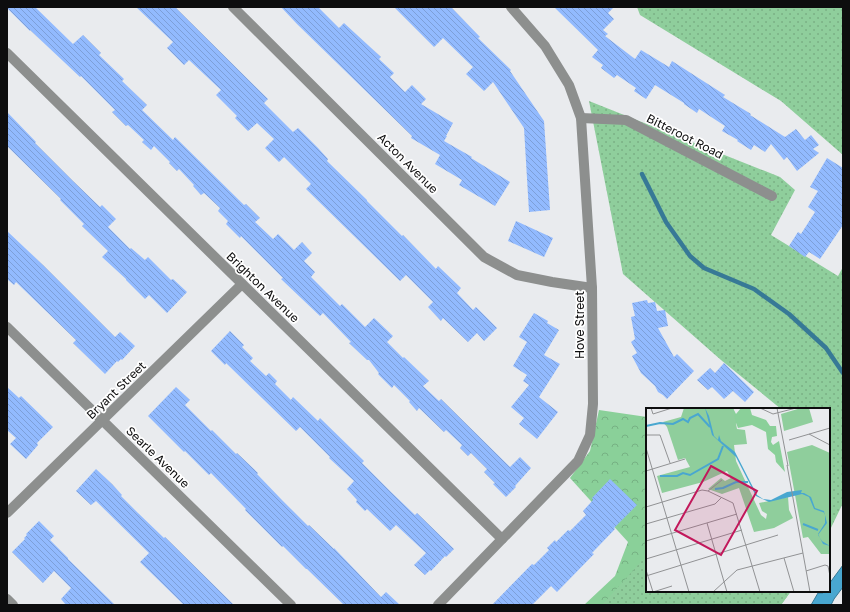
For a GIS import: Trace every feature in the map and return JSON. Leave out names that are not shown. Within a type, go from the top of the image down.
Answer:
[{"type":"street","name":"Acton Avenue","points":[[233,7],[484,257],[517,275],[592,288]]},
{"type":"street","name":"Hove Street","points":[[438,605],[578,461],[590,434],[593,404],[592,288],[581,118],[569,85],[545,46],[511,7]]},
{"type":"street","name":"Brighton Avenue","points":[[7,53],[502,539]]},
{"type":"street","name":"Bitteroot Road","points":[[581,118],[626,120],[772,196]]},
{"type":"street","name":"Bryant Street","points":[[7,513],[242,284]]},
{"type":"street","name":"Searle Avenue","points":[[7,327],[291,605]]},
{"type":"street","points":[[7,599],[14,605]]},
{"type":"green space","points":[[637,7],[843,7],[843,155],[781,101],[640,15]]},
{"type":"green space","points":[[589,101],[780,177],[795,190],[771,235],[838,276],[843,267],[843,503],[830,530],[830,408],[780,408],[721,360],[623,274]]},
{"type":"green space","points":[[599,410],[646,417],[646,592],[790,592],[781,605],[584,605],[615,576],[628,542],[570,478],[590,451]]},
{"type":"green space","points":[[646,556],[646,592],[790,592],[781,605],[602,605]]},
{"type":"water","points":[[843,565],[843,587],[831,605],[811,605],[818,593],[830,592],[830,583]]},
{"type":"building","points":[[7,7],[35,7],[73,44],[83,35],[101,53],[99,55],[124,79],[122,81],[147,105],[142,110],[173,140],[175,137],[244,205],[246,204],[260,218],[255,222],[273,239],[278,234],[294,250],[302,242],[312,253],[304,261],[315,272],[311,277],[340,306],[342,304],[365,327],[374,318],[393,336],[387,342],[429,381],[423,386],[439,401],[441,399],[510,467],[520,457],[531,468],[515,486],[516,487],[506,497],[484,472],[487,469],[471,453],[468,456],[460,448],[462,445],[446,430],[444,432],[419,408],[417,411],[409,402],[410,401],[394,385],[392,388],[378,374],[379,373],[369,360],[367,360],[349,343],[351,342],[323,313],[320,316],[281,279],[283,278],[241,236],[240,238],[226,224],[228,221],[218,211],[220,208],[204,193],[201,195],[179,169],[177,171],[154,146],[151,150],[142,142],[144,140],[128,125],[126,126],[112,112],[115,110],[81,76],[80,77],[30,31]]},
{"type":"building","points":[[136,7],[175,7],[268,99],[264,103],[293,132],[298,128],[328,159],[327,161],[402,236],[403,235],[436,269],[438,266],[461,288],[457,293],[473,310],[476,307],[497,328],[484,341],[477,333],[468,342],[443,318],[441,321],[428,307],[433,302],[406,275],[400,281],[306,189],[311,184],[284,157],[279,162],[265,148],[274,139],[257,123],[248,131],[235,118],[237,116],[216,95],[221,90],[189,60],[184,65],[167,48],[173,42]]},
{"type":"building","points":[[281,7],[318,7],[339,28],[344,23],[381,57],[379,59],[394,73],[390,77],[405,92],[412,85],[426,99],[421,104],[453,123],[444,141],[510,182],[495,206],[459,185],[462,180],[435,164],[440,155],[411,138],[412,136]]},
{"type":"building","points":[[394,7],[451,7],[480,37],[478,38],[511,70],[510,71],[544,121],[550,210],[529,212],[524,128],[493,82],[484,91],[466,74],[473,67],[443,38],[434,47]]},
{"type":"building","points":[[554,7],[614,7],[608,13],[614,19],[603,30],[608,34],[605,36],[635,59],[641,50],[669,67],[672,61],[725,95],[723,97],[785,137],[796,129],[805,140],[811,135],[819,145],[813,149],[819,153],[797,171],[787,157],[784,160],[771,144],[765,152],[754,145],[751,150],[737,141],[738,140],[722,131],[725,126],[699,109],[697,113],[655,85],[646,99],[634,91],[636,88],[617,75],[614,78],[601,68],[603,65],[592,57],[598,50]]},
{"type":"building","points":[[7,112],[73,181],[100,207],[102,205],[116,219],[108,227],[130,249],[131,248],[145,260],[148,257],[171,280],[173,279],[187,292],[167,313],[149,295],[145,299],[102,257],[108,251],[82,226],[84,224],[60,200],[61,199],[7,146]]},
{"type":"building","points":[[827,158],[843,168],[843,225],[820,259],[809,252],[805,257],[789,246],[798,232],[801,234],[815,212],[808,207],[818,191],[810,187]]},
{"type":"building","points":[[516,221],[553,238],[544,257],[508,241]]},
{"type":"building","points":[[7,231],[115,337],[120,332],[135,346],[122,360],[117,361],[105,374],[73,343],[76,340],[16,282],[14,285],[7,279]]},
{"type":"building","points":[[647,300],[648,303],[655,302],[657,311],[665,310],[668,326],[658,328],[674,357],[677,354],[694,371],[667,399],[658,392],[655,386],[641,373],[632,356],[637,353],[631,342],[635,339],[631,317],[635,316],[632,303]]},
{"type":"building","points":[[534,313],[548,321],[547,323],[559,330],[544,355],[560,364],[539,397],[558,412],[537,439],[519,424],[524,418],[511,407],[529,385],[523,381],[527,375],[513,366],[527,342],[519,337]]},
{"type":"building","points":[[230,331],[244,345],[242,347],[253,358],[250,361],[266,376],[269,373],[277,381],[275,384],[291,400],[293,397],[318,421],[320,418],[364,461],[362,463],[391,492],[415,515],[417,513],[454,549],[431,571],[430,570],[425,575],[414,565],[426,553],[396,525],[390,531],[367,509],[365,511],[356,502],[357,500],[347,489],[354,481],[329,458],[330,457],[300,427],[296,431],[226,363],[225,365],[211,351]]},
{"type":"building","points":[[724,363],[754,392],[745,402],[733,391],[724,399],[712,387],[708,390],[697,380],[710,368],[715,373]]},
{"type":"building","points":[[7,387],[19,398],[21,396],[53,427],[37,443],[38,445],[26,459],[10,444],[16,438],[7,430]]},
{"type":"building","points":[[176,387],[190,400],[185,405],[211,431],[212,430],[258,473],[257,474],[308,526],[309,525],[334,548],[381,597],[386,592],[400,605],[344,605],[283,546],[282,547],[211,473],[209,475],[185,451],[184,452],[148,416]]},
{"type":"building","points":[[96,469],[112,484],[122,495],[121,496],[138,513],[164,538],[165,537],[234,605],[184,605],[140,562],[149,553],[96,501],[91,505],[76,491]]},
{"type":"building","points":[[610,479],[637,505],[592,553],[594,554],[557,592],[551,586],[532,605],[492,605],[532,564],[534,565],[549,550],[547,548],[555,540],[556,542],[568,530],[570,531],[586,515],[583,511],[593,500],[592,498]]},
{"type":"building","points":[[39,521],[54,536],[50,540],[115,605],[66,605],[61,599],[71,588],[54,571],[43,583],[12,552],[25,539],[26,534]]},
{"type":"waterway","points":[[642,174],[666,222],[690,256],[704,268],[754,289],[789,314],[826,348],[843,373]]}]
